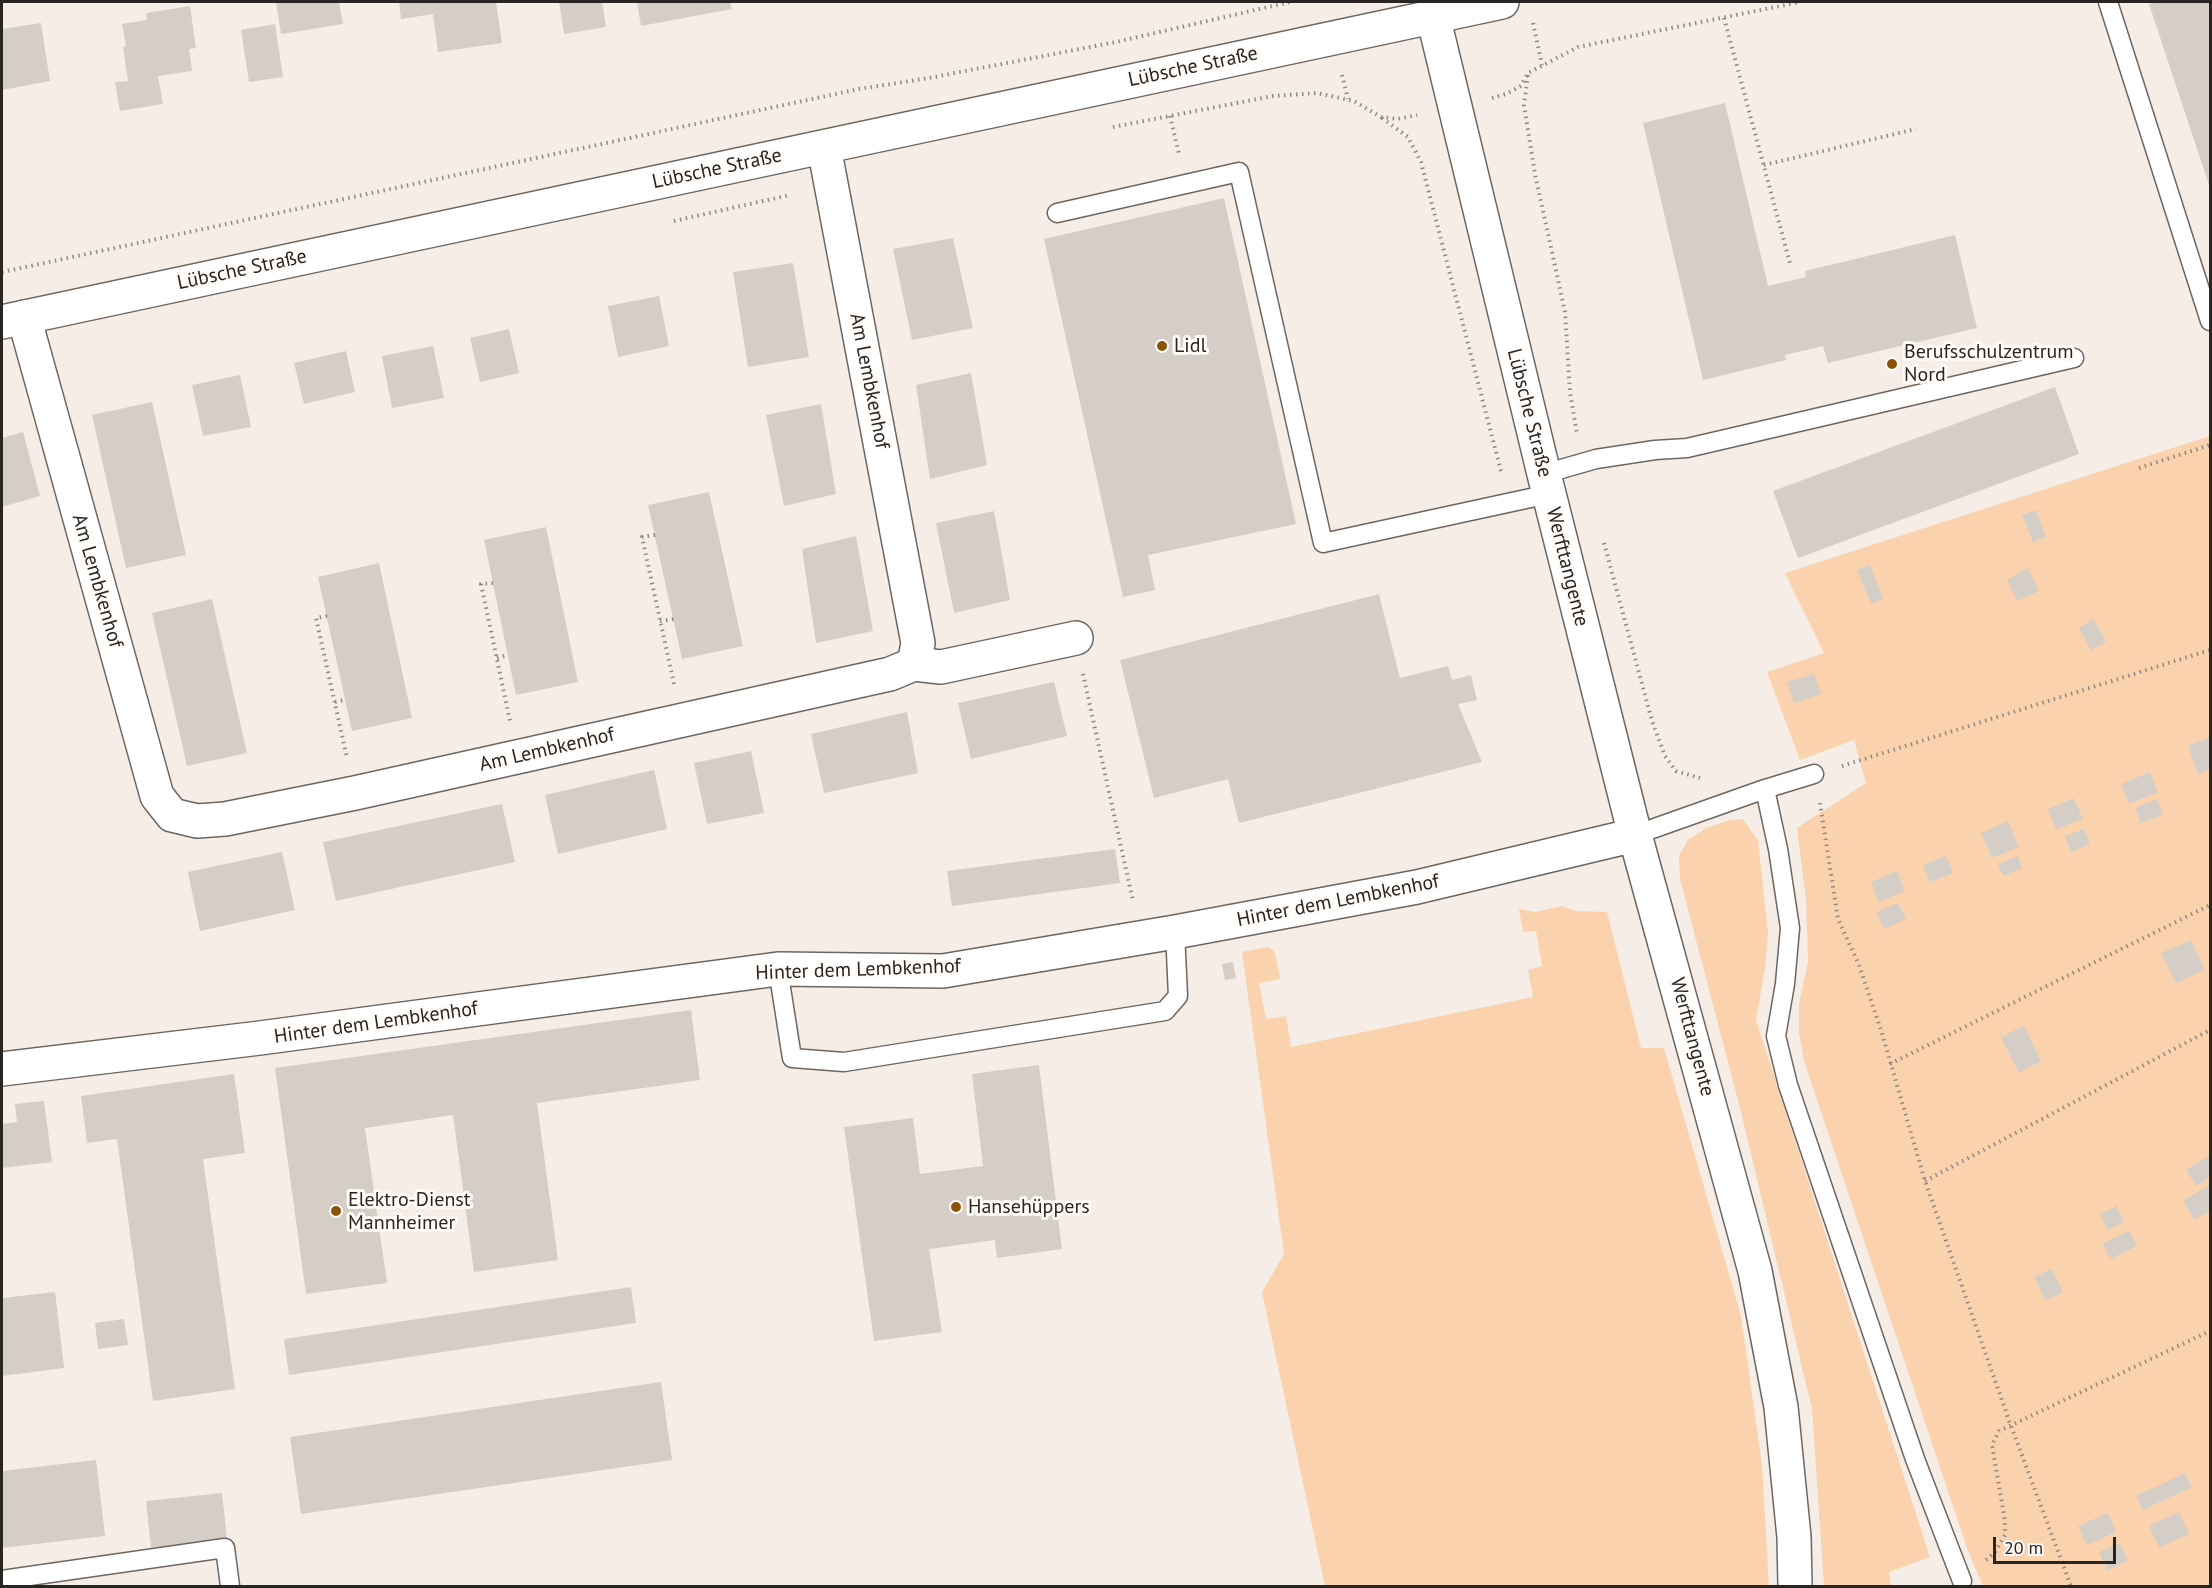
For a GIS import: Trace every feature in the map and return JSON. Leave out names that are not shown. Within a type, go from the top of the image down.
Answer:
[{"type":"street","name":"Lübsche Straße","points":[[13,319],[824,147],[1431,9],[1516,7]]},
{"type":"street","name":"Lübsche Straße","points":[[1431,9],[1546,484]]},
{"type":"street","name":"Am Lembkenhof","points":[[13,319],[157,796],[172,815],[197,821],[225,819],[355,793],[890,674],[914,664],[918,643],[824,147]]},
{"type":"street","name":"Werfttangente","points":[[1546,484],[1635,835],[1755,1271],[1781,1407],[1794,1537],[1795,1587]]},
{"type":"street","points":[[914,664],[941,667],[1076,638]]},
{"type":"street","name":"Hinter dem Lembkenhof","points":[[2,1069],[260,1038],[778,969],[943,971],[1175,932],[1417,887],[1635,835]]},
{"type":"lane","points":[[2108,2],[2211,321]]},
{"type":"lane","points":[[1057,213],[1239,172],[1323,543],[1509,501],[1596,459],[1655,450],[1687,448],[2074,358]]},
{"type":"lane","points":[[1635,835],[1814,774]]},
{"type":"lane","points":[[1765,789],[1778,849],[1790,928],[1785,984],[1776,1036],[1788,1085],[1915,1459],[1962,1581]]},
{"type":"lane","points":[[778,969],[792,1058],[844,1062],[1165,1011],[1178,996],[1175,932]]},
{"type":"lane","points":[[2,1580],[225,1548],[230,1587]]},
{"type":"path","points":[[2,272],[859,89],[1116,42],[1290,2]]},
{"type":"path","points":[[1791,267],[1724,18],[1800,2]]},
{"type":"path","points":[[1516,7],[1542,65]]},
{"type":"path","points":[[1170,116],[1186,184]]},
{"type":"path","points":[[1381,117],[1408,137],[1421,162],[1509,501]]},
{"type":"path","points":[[1764,165],[1916,129]]},
{"type":"path","points":[[2139,468],[2211,445]]},
{"type":"path","points":[[655,535],[642,537],[682,720]]},
{"type":"path","points":[[493,583],[481,584],[518,756]]},
{"type":"path","points":[[327,616],[316,618],[355,793]]},
{"type":"path","points":[[660,621],[674,619]]},
{"type":"path","points":[[1076,638],[1141,937]]},
{"type":"path","points":[[2071,1587],[2011,1426],[1925,1181],[1858,965],[1838,919],[1828,846],[1814,774],[2211,650]]},
{"type":"path","points":[[496,658],[508,655]]},
{"type":"path","points":[[335,702],[345,700]]},
{"type":"path","points":[[1890,1064],[2211,905]]},
{"type":"path","points":[[1925,1181],[2211,1030]]},
{"type":"path","points":[[1962,1581],[1995,1552],[2005,1535],[2005,1521],[1992,1445],[1999,1431],[2211,1332]]},
{"type":"shaded area","points":[[2210,436],[2210,1586],[1983,1586],[1968,1551],[1804,1061],[1799,1033],[1799,1004],[1808,962],[1806,900],[1797,828],[1866,783],[1854,740],[1800,760],[1767,672],[1824,653],[1785,573]]},
{"type":"shaded area","points":[[1743,819],[1758,840],[1768,932],[1765,969],[1756,1020],[1930,1557],[1889,1572],[1891,1586],[1824,1586],[1812,1409],[1740,1108],[1680,879],[1679,856],[1688,840],[1706,828],[1730,820]]},
{"type":"shaded area","points":[[1562,906],[1576,911],[1607,912],[1641,1048],[1664,1048],[1741,1316],[1762,1465],[1769,1586],[1325,1586],[1262,1292],[1284,1254],[1242,952],[1268,947],[1275,952],[1280,979],[1259,983],[1266,1019],[1286,1016],[1291,1047],[1533,997],[1528,970],[1542,966],[1536,931],[1523,932],[1519,909],[1535,912]]},
{"type":"building","points":[[276,2],[339,2],[343,24],[281,34]]},
{"type":"building","points":[[399,2],[496,2],[502,43],[438,52],[433,14],[401,19]]},
{"type":"building","points":[[559,2],[602,2],[606,27],[564,34]]},
{"type":"building","points":[[637,2],[730,2],[732,9],[641,26]]},
{"type":"building","points":[[2210,2],[2210,188],[2149,4]]},
{"type":"building","points":[[190,6],[196,48],[189,49],[192,71],[158,76],[163,104],[120,111],[115,82],[128,81],[122,24],[147,20],[146,13]]},
{"type":"building","points":[[41,23],[50,81],[2,90],[2,29]]},
{"type":"building","points":[[275,24],[283,77],[249,82],[241,30]]},
{"type":"building","points":[[1725,103],[1768,286],[1806,277],[1805,271],[1955,235],[1977,328],[1828,363],[1823,346],[1785,355],[1786,360],[1703,380],[1643,123]]},
{"type":"building","name":"Lidl","points":[[1224,198],[1296,524],[1148,555],[1155,590],[1123,597],[1044,239]]},
{"type":"building","points":[[953,238],[973,328],[912,340],[893,249]]},
{"type":"building","points":[[793,263],[809,357],[748,367],[733,272]]},
{"type":"building","points":[[659,296],[669,346],[618,357],[608,306]]},
{"type":"building","points":[[509,329],[519,373],[480,382],[470,338]]},
{"type":"building","points":[[433,346],[444,398],[392,408],[382,356]]},
{"type":"building","points":[[346,351],[355,392],[304,404],[294,363]]},
{"type":"building","points":[[971,373],[987,465],[930,479],[916,385]]},
{"type":"building","points":[[240,375],[251,427],[203,436],[192,385]]},
{"type":"building","points":[[2055,387],[2079,454],[1798,558],[1773,491]]},
{"type":"building","points":[[152,402],[186,555],[126,568],[92,415]]},
{"type":"building","points":[[821,404],[836,494],[784,506],[766,415]]},
{"type":"building","points":[[23,432],[40,496],[2,507],[2,438]]},
{"type":"building","points":[[709,492],[743,646],[682,659],[648,505]]},
{"type":"building","points":[[2036,510],[2046,537],[2033,542],[2022,515]]},
{"type":"building","points":[[994,511],[1010,600],[954,613],[936,523]]},
{"type":"building","points":[[546,527],[578,682],[516,695],[484,540]]},
{"type":"building","points":[[856,536],[873,631],[816,643],[802,549]]},
{"type":"building","points":[[379,563],[412,718],[352,731],[318,577]]},
{"type":"building","points":[[1870,565],[1883,599],[1871,604],[1857,570]]},
{"type":"building","points":[[2028,568],[2039,591],[2017,601],[2007,580]]},
{"type":"building","points":[[1379,594],[1400,678],[1448,666],[1452,680],[1471,675],[1477,700],[1458,704],[1482,762],[1239,823],[1228,779],[1154,798],[1120,660]]},
{"type":"building","points":[[212,599],[247,753],[187,766],[152,613]]},
{"type":"building","points":[[2094,619],[2106,642],[2091,650],[2079,628]]},
{"type":"building","points":[[1814,674],[1821,694],[1794,703],[1787,682]]},
{"type":"building","points":[[1054,682],[1067,736],[971,759],[958,703]]},
{"type":"building","points":[[907,712],[918,773],[824,793],[811,734]]},
{"type":"building","points":[[2210,737],[2210,769],[2198,774],[2188,746]]},
{"type":"building","points":[[751,751],[764,813],[707,824],[694,763]]},
{"type":"building","points":[[654,770],[667,829],[558,854],[545,795]]},
{"type":"building","points":[[2150,772],[2158,792],[2129,804],[2121,784]]},
{"type":"building","points":[[2074,798],[2083,819],[2056,829],[2048,809]]},
{"type":"building","points":[[2157,799],[2163,815],[2141,823],[2135,808]]},
{"type":"building","points":[[502,804],[515,862],[336,901],[323,842]]},
{"type":"building","points":[[2008,821],[2019,847],[1992,858],[1981,833]]},
{"type":"building","points":[[2084,829],[2090,844],[2071,852],[2065,836]]},
{"type":"building","points":[[1115,849],[1120,883],[952,906],[947,871]]},
{"type":"building","points":[[282,852],[295,910],[200,931],[188,872]]},
{"type":"building","points":[[1946,856],[1953,873],[1930,882],[1923,865]]},
{"type":"building","points":[[2018,856],[2022,868],[2003,876],[1998,864]]},
{"type":"building","points":[[1897,871],[1905,891],[1879,902],[1871,882]]},
{"type":"building","points":[[1898,903],[1906,919],[1884,929],[1876,912]]},
{"type":"building","points":[[2191,940],[2205,970],[2176,983],[2161,953]]},
{"type":"building","points":[[1233,962],[1236,978],[1225,980],[1222,964]]},
{"type":"building","points":[[691,1010],[700,1080],[537,1103],[558,1260],[474,1272],[453,1115],[365,1128],[387,1283],[306,1294],[275,1068]]},
{"type":"building","points":[[2024,1026],[2041,1061],[2019,1073],[2001,1037]]},
{"type":"building","name":"Hansehüppers","points":[[1039,1065],[1062,1249],[997,1258],[995,1240],[929,1249],[942,1332],[874,1341],[844,1127],[913,1118],[920,1174],[983,1166],[972,1074]]},
{"type":"building","points":[[234,1074],[245,1153],[203,1159],[235,1389],[153,1401],[117,1139],[87,1143],[81,1096]]},
{"type":"building","points":[[44,1101],[52,1162],[2,1168],[2,1124],[17,1122],[15,1104]]},
{"type":"building","points":[[2210,1155],[2210,1177],[2196,1186],[2186,1170]]},
{"type":"building","points":[[2210,1185],[2210,1211],[2194,1220],[2183,1200]]},
{"type":"building","points":[[2117,1206],[2124,1222],[2108,1230],[2100,1214]]},
{"type":"building","points":[[2129,1231],[2137,1246],[2110,1259],[2103,1243]]},
{"type":"building","points":[[2052,1269],[2063,1292],[2045,1300],[2034,1277]]},
{"type":"building","points":[[631,1287],[636,1323],[289,1375],[284,1339]]},
{"type":"building","points":[[55,1292],[64,1368],[2,1376],[2,1298]]},
{"type":"building","points":[[124,1319],[128,1345],[98,1349],[95,1323]]},
{"type":"building","points":[[661,1382],[672,1460],[301,1514],[290,1437]]},
{"type":"building","points":[[96,1460],[105,1536],[2,1548],[2,1471]]},
{"type":"building","points":[[2185,1473],[2192,1487],[2143,1510],[2136,1496]]},
{"type":"building","points":[[222,1493],[227,1539],[151,1548],[146,1501]]},
{"type":"building","points":[[2179,1512],[2189,1534],[2159,1548],[2149,1526]]},
{"type":"building","points":[[2108,1513],[2116,1532],[2087,1545],[2078,1526]]},
{"type":"building","points":[[2120,1543],[2128,1561],[2107,1570],[2099,1552]]},
{"type":"place","name":"Lidl","points":[[1162,346]]},
{"type":"place","name":"Berufsschulzentrum Nord","points":[[1892,364]]},
{"type":"place","name":"Hansehüppers","points":[[956,1207]]},
{"type":"place","name":"Elektro-Dienst Mannheimer","points":[[336,1211]]}]
